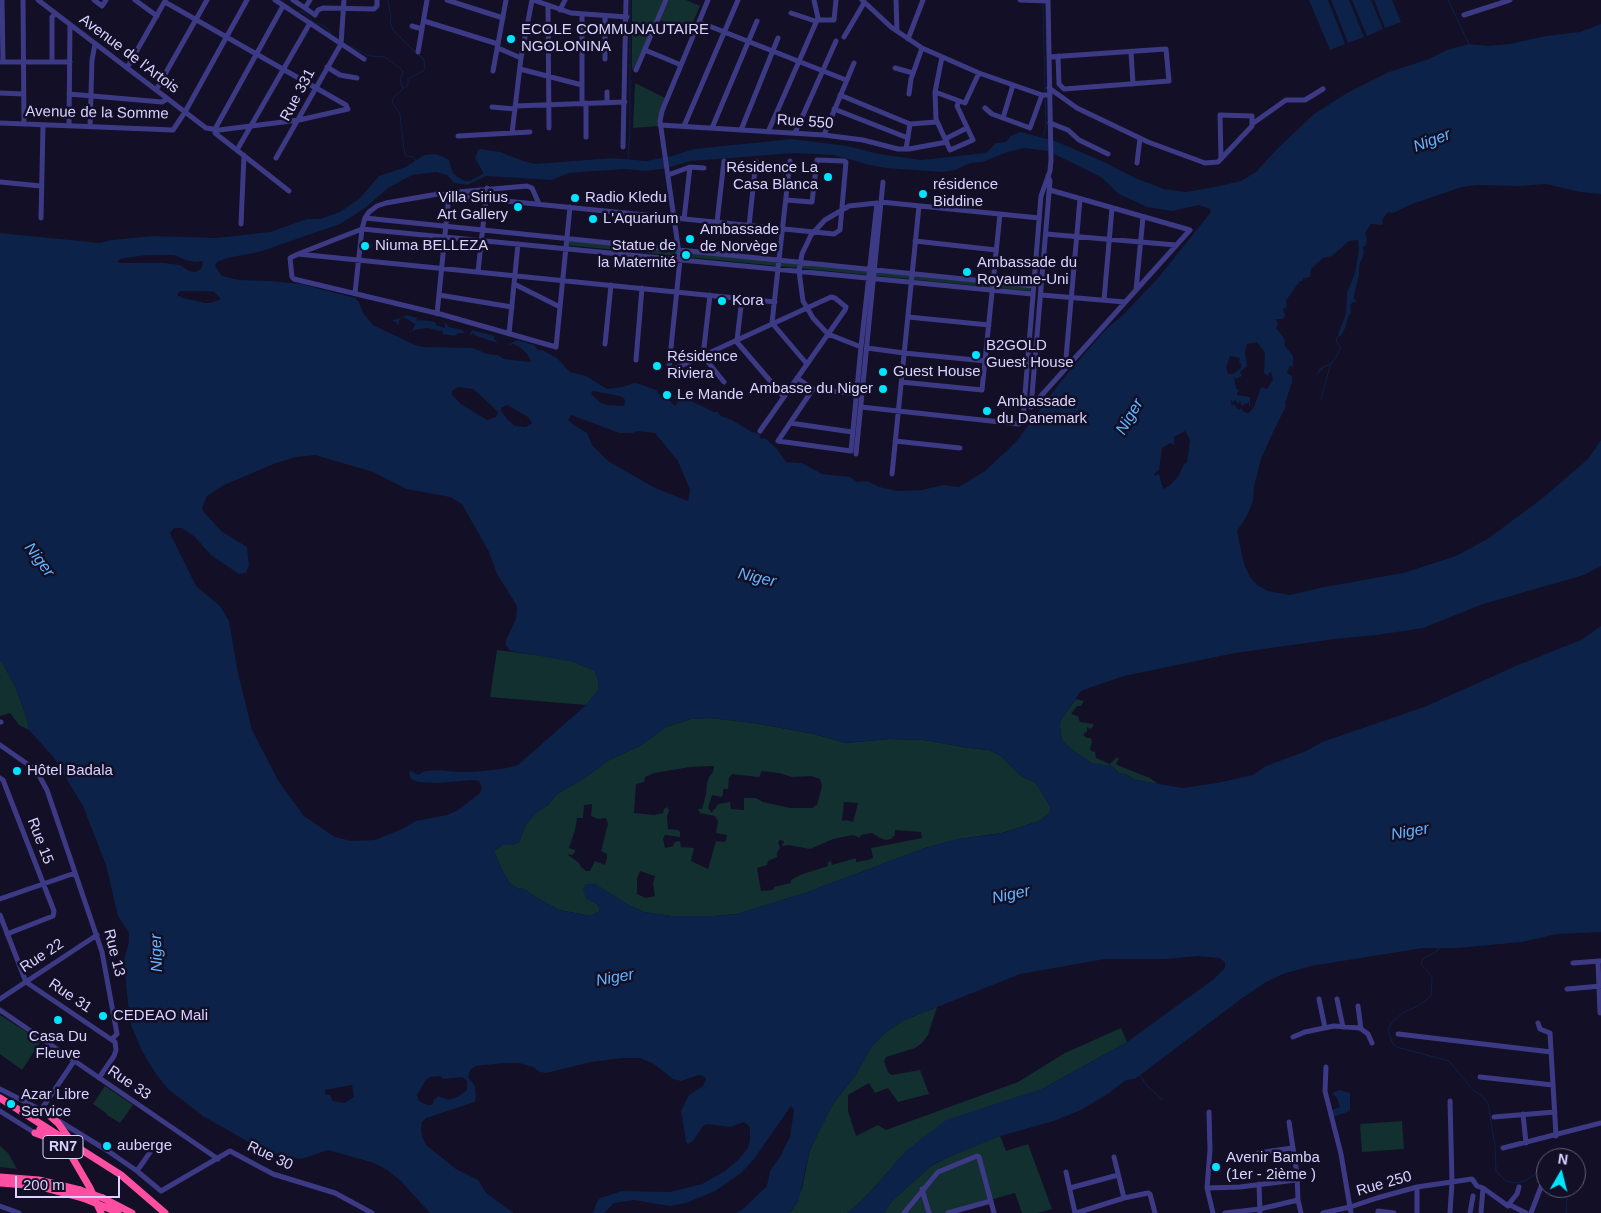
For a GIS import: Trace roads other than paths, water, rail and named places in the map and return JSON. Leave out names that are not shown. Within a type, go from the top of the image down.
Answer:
[{"type":"highway","name":"RN7","points":[[0,1098],[127,1180],[168,1213]]},
{"type":"highway","name":"RN7","points":[[0,1103],[39,1127],[57,1141],[78,1166],[103,1210]]},
{"type":"highway","points":[[50,1116],[58,1123],[74,1145]]},
{"type":"highway","points":[[35,1133],[57,1141]]},
{"type":"highway","points":[[0,1177],[39,1180],[80,1190],[103,1198],[132,1213]]},
{"type":"highway","points":[[0,1183],[38,1186],[83,1198],[103,1210],[118,1213]]},
{"type":"street","points":[[2,0],[1,62],[70,62]]},
{"type":"street","points":[[23,0],[24,124]]},
{"type":"street","name":"Avenue de l'Artois","points":[[38,0],[206,128],[215,129]]},
{"type":"street","points":[[94,0],[102,6],[106,0]]},
{"type":"street","points":[[135,0],[157,16]]},
{"type":"street","points":[[156,90],[207,0]]},
{"type":"street","points":[[185,112],[247,0]]},
{"type":"street","points":[[275,0],[342,41],[364,59]]},
{"type":"street","points":[[293,0],[315,15]]},
{"type":"street","points":[[305,8],[310,0]]},
{"type":"street","points":[[342,41],[344,0]]},
{"type":"street","points":[[236,150],[252,126],[318,10],[323,8],[374,9],[377,6],[377,0]]},
{"type":"street","points":[[418,52],[427,0]]},
{"type":"street","points":[[447,0],[503,18]]},
{"type":"street","points":[[493,71],[506,0]]},
{"type":"street","points":[[512,133],[521,58],[532,0],[560,10],[582,14],[626,17]]},
{"type":"street","points":[[560,10],[565,0]]},
{"type":"street","points":[[623,147],[626,0]]},
{"type":"street","points":[[636,70],[666,0]]},
{"type":"street","points":[[708,0],[662,111],[660,125],[680,250],[669,367],[672,370],[831,297],[845,305],[845,310],[760,431]]},
{"type":"street","points":[[684,126],[738,0]]},
{"type":"street","points":[[768,132],[816,20],[814,0]]},
{"type":"street","points":[[791,13],[816,20],[834,20],[836,0]]},
{"type":"street","points":[[896,0],[897,31]]},
{"type":"street","points":[[908,38],[921,0]]},
{"type":"street","points":[[861,408],[1019,424],[1023,419],[1040,196],[1048,176],[1051,160],[1049,57],[1047,47],[1048,0],[1020,0]]},
{"type":"street","points":[[1464,15],[1510,0]]},
{"type":"street","points":[[127,68],[165,1],[283,71],[346,105],[348,109],[299,120],[215,129]]},
{"type":"street","points":[[844,37],[863,2],[897,31],[922,48],[979,73],[1042,95],[1050,95]]},
{"type":"street","points":[[548,5],[549,128]]},
{"type":"street","points":[[215,129],[283,6]]},
{"type":"street","points":[[52,62],[52,17],[55,14]]},
{"type":"street","points":[[582,14],[582,85],[586,137]]},
{"type":"street","points":[[605,16],[605,59]]},
{"type":"street","points":[[424,21],[498,46],[521,58]]},
{"type":"street","points":[[699,22],[846,80]]},
{"type":"street","points":[[712,128],[758,22]]},
{"type":"street","points":[[68,126],[70,25]]},
{"type":"street","points":[[412,26],[422,29]]},
{"type":"street","points":[[741,130],[778,38]]},
{"type":"street","name":"Rue 331","points":[[276,158],[342,41]]},
{"type":"street","points":[[795,133],[836,41]]},
{"type":"street","points":[[90,127],[92,60],[95,44]]},
{"type":"street","points":[[1049,57],[1058,56],[1131,52],[1159,47],[1166,49],[1169,81],[1064,89],[1059,84],[1058,56]]},
{"type":"street","points":[[909,94],[913,73],[922,48]]},
{"type":"street","points":[[645,50],[681,65]]},
{"type":"street","points":[[1131,52],[1133,84]]},
{"type":"street","points":[[942,56],[935,92],[937,122],[950,150],[972,140],[957,106],[958,101]]},
{"type":"street","points":[[824,135],[854,63]]},
{"type":"street","points":[[327,67],[340,75],[357,78]]},
{"type":"street","points":[[894,68],[913,73]]},
{"type":"street","points":[[520,70],[582,85]]},
{"type":"street","points":[[935,92],[965,103],[979,73]]},
{"type":"street","points":[[1003,118],[1013,85]]},
{"type":"street","points":[[1050,88],[1077,108],[1140,138],[1205,163],[1218,162],[1252,124],[1286,100],[1305,100],[1323,89]]},
{"type":"street","points":[[607,92],[607,103]]},
{"type":"street","points":[[0,94],[24,94]]},
{"type":"street","points":[[69,94],[162,102],[167,99]]},
{"type":"street","points":[[840,95],[910,124],[937,122]]},
{"type":"street","points":[[985,108],[992,114],[1030,128],[1042,95]]},
{"type":"street","points":[[492,108],[625,102]]},
{"type":"street","points":[[834,109],[908,138]]},
{"type":"street","name":"Avenue de la Somme","points":[[0,123],[173,130],[185,112]]},
{"type":"street","points":[[1221,158],[1220,115],[1252,116],[1252,124]]},
{"type":"street","points":[[1050,123],[1068,130],[1079,140],[1108,154]]},
{"type":"street","points":[[906,149],[910,124]]},
{"type":"street","points":[[41,218],[43,125]]},
{"type":"street","name":"Rue 550","points":[[660,125],[824,135],[864,140],[898,149],[946,141]]},
{"type":"street","points":[[946,141],[967,128]]},
{"type":"street","points":[[215,129],[215,132],[236,150],[289,191]]},
{"type":"street","points":[[458,136],[530,132]]},
{"type":"street","points":[[1138,163],[1140,138]]},
{"type":"street","points":[[241,224],[244,156]]},
{"type":"street","points":[[436,194],[834,234],[840,230],[846,162],[817,160],[812,202],[786,200]]},
{"type":"street","points":[[718,222],[724,161]]},
{"type":"street","points":[[790,161],[772,324],[807,364]]},
{"type":"street","points":[[749,226],[756,162]]},
{"type":"street","points":[[667,172],[690,167],[704,168]]},
{"type":"street","points":[[684,219],[690,167]]},
{"type":"street","points":[[1048,176],[1050,190],[1031,407],[1190,230],[1050,190]]},
{"type":"street","points":[[0,182],[41,186]]},
{"type":"street","points":[[856,454],[861,408],[864,348],[883,182]]},
{"type":"street","points":[[355,293],[362,229],[365,218],[377,206],[436,194],[486,188],[530,186],[538,204]]},
{"type":"street","points":[[478,272],[486,188]]},
{"type":"street","points":[[437,314],[449,195]]},
{"type":"street","points":[[1065,369],[1080,199]]},
{"type":"street","points":[[881,202],[1039,218]]},
{"type":"street","points":[[872,270],[876,203],[849,206],[825,220],[813,232],[802,254],[799,271],[807,308],[813,318],[828,334],[864,348],[1026,365]]},
{"type":"street","points":[[892,474],[919,206]]},
{"type":"street","points":[[570,207],[566,239],[566,249],[556,347],[437,314],[292,278],[290,258],[362,229],[481,240],[566,249],[1032,294]]},
{"type":"street","points":[[1104,300],[1112,208]]},
{"type":"street","points":[[901,382],[982,390],[1000,214]]},
{"type":"street","points":[[1136,290],[1142,216]]},
{"type":"street","points":[[365,218],[1033,286]]},
{"type":"street","points":[[1046,234],[1176,245]]},
{"type":"street","points":[[915,241],[996,250]]},
{"type":"street","points":[[509,334],[518,244]]},
{"type":"street","points":[[298,254],[775,302]]},
{"type":"street","points":[[514,284],[560,308]]},
{"type":"street","points":[[605,344],[611,285]]},
{"type":"street","points":[[636,360],[642,288]]},
{"type":"street","points":[[439,295],[512,307]]},
{"type":"street","points":[[710,295],[703,356],[724,382]]},
{"type":"street","points":[[1041,295],[1125,302]]},
{"type":"street","points":[[742,298],[736,340],[784,397]]},
{"type":"street","points":[[908,317],[988,325]]},
{"type":"street","points":[[813,389],[778,441],[850,451],[856,394],[864,348]]},
{"type":"street","points":[[797,378],[813,389],[856,394]]},
{"type":"street","points":[[790,423],[852,432]]},
{"type":"street","points":[[895,441],[960,448]]},
{"type":"street","name":"Rue 13","points":[[0,745],[36,770],[47,790],[102,952],[118,1034],[112,1040]]},
{"type":"street","name":"Rue 15","points":[[2,779],[54,911],[53,916],[7,934]]},
{"type":"street","points":[[0,899],[75,873]]},
{"type":"street","points":[[0,915],[26,982]]},
{"type":"street","name":"Rue 22","points":[[0,999],[97,935]]},
{"type":"street","points":[[1573,963],[1600,961],[1600,1013]]},
{"type":"street","name":"Rue 31","points":[[26,982],[112,1040]]},
{"type":"street","points":[[1567,989],[1600,986]]},
{"type":"street","points":[[1337,999],[1343,1026]]},
{"type":"street","points":[[1319,1000],[1325,1028]]},
{"type":"street","points":[[1358,1006],[1361,1029]]},
{"type":"street","name":"Rue 33","points":[[0,1010],[218,1159]]},
{"type":"street","points":[[1538,1023],[1540,1029],[1550,1033],[1556,1136]]},
{"type":"street","points":[[1293,1037],[1331,1026],[1343,1026],[1361,1029],[1368,1034],[1372,1043]]},
{"type":"street","points":[[1398,1034],[1551,1052]]},
{"type":"street","points":[[99,1078],[114,1056],[116,1046],[112,1040]]},
{"type":"street","points":[[41,1110],[74,1061]]},
{"type":"street","points":[[1326,1067],[1325,1091],[1341,1154],[1350,1210]]},
{"type":"street","points":[[1480,1077],[1553,1085]]},
{"type":"street","points":[[0,1089],[41,1110],[137,1171],[153,1148]]},
{"type":"street","points":[[1450,1101],[1452,1182],[1450,1213]]},
{"type":"street","points":[[0,1110],[35,1133]]},
{"type":"street","points":[[1209,1112],[1210,1150],[1207,1188],[1213,1213]]},
{"type":"street","points":[[1494,1116],[1555,1112]]},
{"type":"street","points":[[1523,1114],[1526,1142]]},
{"type":"street","points":[[1290,1122],[1297,1174],[1298,1200],[1302,1213]]},
{"type":"street","points":[[1503,1148],[1601,1123]]},
{"type":"street","points":[[1258,1152],[1292,1148]]},
{"type":"street","name":"Rue 30","points":[[137,1171],[161,1191],[230,1151],[273,1174],[335,1193],[372,1213]]},
{"type":"street","points":[[904,1213],[938,1172],[977,1156],[979,1157],[994,1213]]},
{"type":"street","points":[[1114,1157],[1124,1198]]},
{"type":"street","points":[[1066,1172],[1076,1213],[1124,1198],[1150,1194],[1155,1213]]},
{"type":"street","points":[[1070,1188],[1118,1175]]},
{"type":"street","points":[[1207,1188],[1240,1187],[1296,1180]]},
{"type":"street","name":"Rue 250","points":[[1323,1213],[1350,1210],[1377,1198],[1417,1187],[1472,1180],[1508,1206],[1510,1205],[1526,1213]]},
{"type":"street","points":[[1259,1184],[1260,1211]]},
{"type":"street","points":[[1508,1206],[1519,1186]]},
{"type":"street","points":[[1417,1187],[1417,1213]]},
{"type":"street","points":[[1483,1188],[1481,1212],[1488,1213]]},
{"type":"street","points":[[922,1189],[929,1213]]},
{"type":"street","points":[[1470,1213],[1473,1196]]},
{"type":"street","points":[[1377,1198],[1378,1212],[1394,1213]]},
{"type":"street","points":[[1532,1213],[1537,1198]]},
{"type":"street","points":[[1225,1213],[1260,1211],[1298,1200]]},
{"type":"street","points":[[948,1213],[991,1201]]},
{"type":"street","points":[[0,1206],[19,1213]]},
{"type":"water","points":[[1309,0],[1328,0],[1345,44],[1330,50]]},
{"type":"water","points":[[1331,0],[1349,0],[1364,37],[1348,43]]},
{"type":"water","points":[[1352,0],[1371,0],[1383,29],[1367,36]]},
{"type":"water","points":[[1374,0],[1392,0],[1401,22],[1385,28]]},
{"type":"water","name":"Niger","points":[[1601,24],[1601,194],[1580,192],[1546,184],[1520,186],[1477,185],[1462,187],[1412,204],[1393,213],[1388,212],[1382,220],[1382,225],[1371,224],[1365,233],[1367,238],[1366,245],[1363,247],[1364,253],[1359,266],[1359,275],[1354,295],[1354,299],[1357,302],[1353,302],[1350,305],[1351,313],[1348,316],[1341,336],[1338,336],[1346,314],[1347,293],[1355,273],[1359,250],[1358,240],[1349,241],[1332,256],[1323,258],[1315,265],[1311,269],[1310,277],[1300,281],[1287,299],[1287,307],[1283,309],[1285,315],[1283,319],[1276,319],[1278,325],[1276,328],[1284,338],[1285,346],[1293,356],[1293,368],[1290,365],[1287,373],[1292,376],[1292,382],[1285,403],[1286,406],[1261,459],[1254,486],[1253,501],[1248,514],[1237,531],[1244,564],[1250,577],[1257,585],[1268,591],[1290,595],[1403,573],[1456,556],[1489,538],[1544,497],[1588,459],[1601,440],[1601,566],[1584,575],[1483,604],[1423,628],[1235,653],[1124,676],[1080,692],[1061,721],[1060,727],[1062,740],[1075,752],[1092,763],[1112,766],[1119,773],[1123,773],[1135,780],[1183,788],[1217,783],[1253,775],[1266,766],[1306,751],[1322,742],[1424,707],[1516,666],[1581,640],[1601,626],[1601,932],[1557,934],[1522,942],[1458,948],[1423,948],[1311,966],[1283,974],[1266,982],[1241,999],[1135,1079],[1126,1080],[1081,1110],[1054,1121],[1000,1136],[931,1166],[891,1202],[884,1213],[847,1213],[872,1190],[907,1150],[946,1120],[1044,1088],[1127,1042],[1214,979],[1225,968],[1225,962],[1219,958],[1198,956],[1165,959],[1105,959],[1020,974],[902,1021],[885,1033],[873,1045],[854,1077],[833,1104],[810,1150],[798,1202],[789,1213],[735,1213],[742,1210],[767,1186],[770,1171],[780,1157],[790,1137],[794,1110],[791,1106],[754,1159],[741,1173],[715,1191],[686,1203],[670,1206],[634,1200],[614,1203],[604,1213],[593,1213],[600,1198],[622,1191],[670,1192],[702,1184],[725,1171],[748,1148],[750,1127],[744,1122],[730,1127],[707,1124],[703,1126],[693,1141],[688,1144],[686,1142],[681,1111],[689,1095],[703,1086],[706,1079],[704,1076],[698,1075],[681,1081],[673,1079],[654,1064],[640,1058],[591,1062],[546,1073],[519,1063],[476,1066],[470,1070],[468,1077],[475,1086],[475,1102],[426,1118],[422,1122],[422,1137],[426,1145],[456,1169],[478,1180],[486,1193],[514,1213],[430,1213],[400,1180],[374,1163],[328,1150],[301,1159],[272,1153],[259,1148],[203,1116],[168,1089],[156,1074],[142,1051],[131,1025],[124,960],[129,942],[129,933],[118,916],[106,865],[83,806],[54,758],[29,730],[16,688],[0,661],[0,233],[100,243],[111,240],[153,236],[216,238],[270,232],[307,219],[320,219],[340,212],[360,198],[379,176],[406,167],[424,155],[435,154],[449,160],[453,173],[464,181],[470,181],[483,174],[475,158],[478,150],[481,149],[500,152],[535,164],[613,158],[646,161],[694,149],[792,139],[847,146],[879,154],[921,160],[986,153],[996,143],[1006,142],[1011,136],[1020,132],[1055,141],[1104,162],[1135,178],[1164,189],[1186,192],[1241,181],[1256,172],[1314,114],[1347,93],[1389,72],[1429,59],[1447,50],[1469,44],[1488,46],[1510,44],[1546,36],[1580,32]],"holes":[[[1024,148],[1048,151],[1101,177],[1119,194],[1147,207],[1172,211],[1199,205],[1210,209],[1211,212],[1158,278],[1124,314],[1106,329],[1062,380],[1015,443],[985,471],[959,487],[943,485],[922,490],[898,491],[879,487],[867,481],[857,482],[850,477],[822,474],[802,463],[786,462],[777,449],[765,438],[761,439],[759,434],[721,416],[718,412],[714,412],[683,397],[679,398],[676,395],[674,397],[678,403],[675,406],[670,401],[663,399],[656,390],[640,384],[634,383],[623,387],[607,389],[586,376],[570,372],[557,358],[542,350],[538,350],[534,345],[517,340],[506,346],[513,344],[520,347],[528,355],[530,362],[504,359],[498,355],[487,354],[473,348],[423,347],[373,325],[363,313],[359,302],[355,298],[301,284],[239,280],[222,276],[215,266],[217,262],[227,258],[259,252],[340,224],[365,208],[388,188],[412,175],[436,172],[447,175],[454,183],[467,185],[486,176],[552,180],[569,173],[624,169],[645,171],[663,169],[691,161],[794,153],[833,155],[886,168],[943,172],[955,170],[970,163],[983,162],[1007,152]],[[146,255],[174,255],[195,262],[202,261],[203,263],[201,269],[195,272],[189,271],[180,265],[117,262],[120,259]],[[180,291],[206,291],[214,292],[221,299],[205,303],[183,298],[177,295]],[[1257,342],[1265,353],[1264,373],[1268,376],[1271,372],[1273,380],[1267,389],[1261,387],[1254,407],[1249,413],[1244,412],[1241,408],[1238,410],[1234,404],[1232,406],[1230,399],[1233,403],[1235,400],[1238,404],[1240,401],[1242,406],[1249,402],[1250,406],[1250,397],[1237,395],[1237,392],[1240,391],[1236,388],[1234,378],[1242,376],[1240,372],[1247,366],[1245,352],[1247,344]],[[1230,356],[1237,357],[1240,359],[1239,363],[1241,363],[1241,368],[1233,374],[1228,374],[1226,367]],[[458,387],[473,389],[498,412],[496,417],[487,420],[461,404],[452,395],[452,391]],[[593,391],[624,398],[624,406],[601,403],[591,394]],[[507,405],[528,417],[532,423],[526,427],[515,426],[501,411],[501,408]],[[571,415],[619,433],[638,431],[655,433],[678,461],[690,490],[688,501],[655,488],[608,461],[592,445],[587,433],[568,420]],[[1185,431],[1190,440],[1187,462],[1184,464],[1178,477],[1163,489],[1159,474],[1154,476],[1159,470],[1162,448],[1170,443],[1174,445],[1174,437]],[[315,455],[373,472],[407,489],[450,497],[462,504],[489,552],[497,574],[517,606],[516,619],[506,640],[506,646],[511,651],[574,662],[595,671],[599,689],[586,705],[518,765],[502,769],[472,772],[425,771],[418,775],[410,770],[411,779],[418,782],[479,781],[482,788],[480,793],[458,810],[447,815],[416,821],[375,840],[351,841],[335,837],[304,816],[279,782],[252,730],[238,673],[229,621],[220,606],[196,586],[170,533],[174,528],[182,528],[195,537],[211,555],[239,574],[246,573],[249,565],[247,547],[221,531],[202,508],[207,496],[224,485],[276,463],[296,457]],[[710,718],[754,723],[814,734],[846,743],[889,739],[924,740],[989,750],[1001,756],[1021,776],[1036,783],[1051,808],[1049,814],[1039,821],[1002,833],[959,839],[925,848],[805,893],[737,914],[671,916],[644,912],[627,904],[594,883],[585,885],[583,890],[586,898],[598,905],[600,911],[591,916],[559,910],[524,889],[510,884],[494,851],[502,845],[513,845],[519,842],[526,824],[536,813],[548,805],[557,794],[583,779],[609,760],[640,746],[666,727],[691,719]],[[440,1076],[443,1079],[462,1077],[467,1081],[467,1090],[459,1096],[449,1100],[438,1096],[432,1105],[419,1101],[417,1095],[425,1081],[430,1077]],[[352,1085],[354,1097],[345,1103],[333,1101],[330,1095],[325,1094],[325,1090]]]},
{"type":"water","points":[[407,315],[417,318],[417,321],[435,322],[436,325],[444,328],[445,322],[449,327],[462,330],[465,333],[459,333],[454,336],[443,334],[442,330],[428,328],[410,332],[415,324],[409,320],[403,317],[400,318],[398,325],[396,324],[397,322],[392,321]]},
{"type":"water","points":[[472,330],[494,336],[498,343],[473,333],[469,337]]},
{"type":"water","points":[[1340,1090],[1350,1093],[1350,1111],[1332,1117],[1332,1110],[1340,1107],[1337,1098],[1332,1093]]},
{"type":"waterway","points":[[280,0],[292,8]]},
{"type":"waterway","points":[[388,0],[390,22],[393,30],[415,52]]},
{"type":"waterway","points":[[628,159],[630,124],[630,0]]},
{"type":"waterway","points":[[1448,0],[1469,44]]},
{"type":"waterway","points":[[1043,4],[1045,92]]},
{"type":"waterway","points":[[297,12],[301,11],[306,14],[316,24],[327,28],[331,34]]},
{"type":"waterway","points":[[347,45],[370,56],[385,57],[403,72],[400,80],[403,89],[393,98],[392,102],[400,114],[406,156],[413,157],[416,161]]},
{"type":"waterway","points":[[404,88],[408,85],[408,79],[425,70],[424,60],[418,54]]},
{"type":"waterway","points":[[1043,137],[1046,126],[1045,98]]},
{"type":"waterway","points":[[1321,399],[1330,366],[1340,350],[1336,340],[1338,336]]},
{"type":"waterway","points":[[1316,375],[1325,366],[1331,364]]},
{"type":"waterway","points":[[1317,372],[1324,366]]},
{"type":"waterway","points":[[1440,947],[1437,951],[1423,959],[1421,964],[1432,977],[1431,996],[1418,1006],[1404,1012],[1392,1022],[1389,1027],[1389,1034],[1393,1044],[1397,1047],[1449,1061],[1474,1091],[1488,1103],[1495,1146],[1496,1171],[1506,1181],[1515,1183],[1525,1181],[1536,1174]]},
{"type":"waterway","points":[[1139,1074],[1148,1087],[1163,1100]]},
{"type":"waterway","points":[[1566,1213],[1567,1198]]},
{"type":"place","name":"ECOLE COMMUNAUTAIRE NGOLONINA","points":[[511,39]]},
{"type":"place","name":"Résidence La Casa Blanca","points":[[828,177]]},
{"type":"place","name":"résidence Biddine","points":[[923,194]]},
{"type":"place","name":"Radio Kledu","points":[[575,198]]},
{"type":"place","name":"Villa Sirius Art Gallery","points":[[518,207]]},
{"type":"place","name":"L'Aquarium","points":[[593,219]]},
{"type":"place","name":"Ambassade de Norvège","points":[[690,239]]},
{"type":"place","name":"Niuma BELLEZA","points":[[365,246]]},
{"type":"place","name":"Statue de la Maternité","points":[[686,255]]},
{"type":"place","name":"Ambassade du Royaume-Uni","points":[[967,272]]},
{"type":"place","name":"Kora","points":[[722,301]]},
{"type":"place","name":"B2GOLD Guest House","points":[[976,355]]},
{"type":"place","name":"Résidence Riviera","points":[[657,366]]},
{"type":"place","name":"Guest House","points":[[883,372]]},
{"type":"place","name":"Ambasse du Niger","points":[[883,389]]},
{"type":"place","name":"Le Mande","points":[[667,395]]},
{"type":"place","name":"Ambassade du Danemark","points":[[987,411]]},
{"type":"place","name":"Hôtel Badala","points":[[17,771]]},
{"type":"place","name":"CEDEAO Mali","points":[[103,1016]]},
{"type":"place","name":"Casa Du Fleuve","points":[[58,1020]]},
{"type":"place","name":"Azar Libre Service","points":[[11,1104]]},
{"type":"place","name":"auberge","points":[[107,1146]]},
{"type":"place","name":"Avenir Bamba (1er - 2ième )","points":[[1216,1167]]}]
